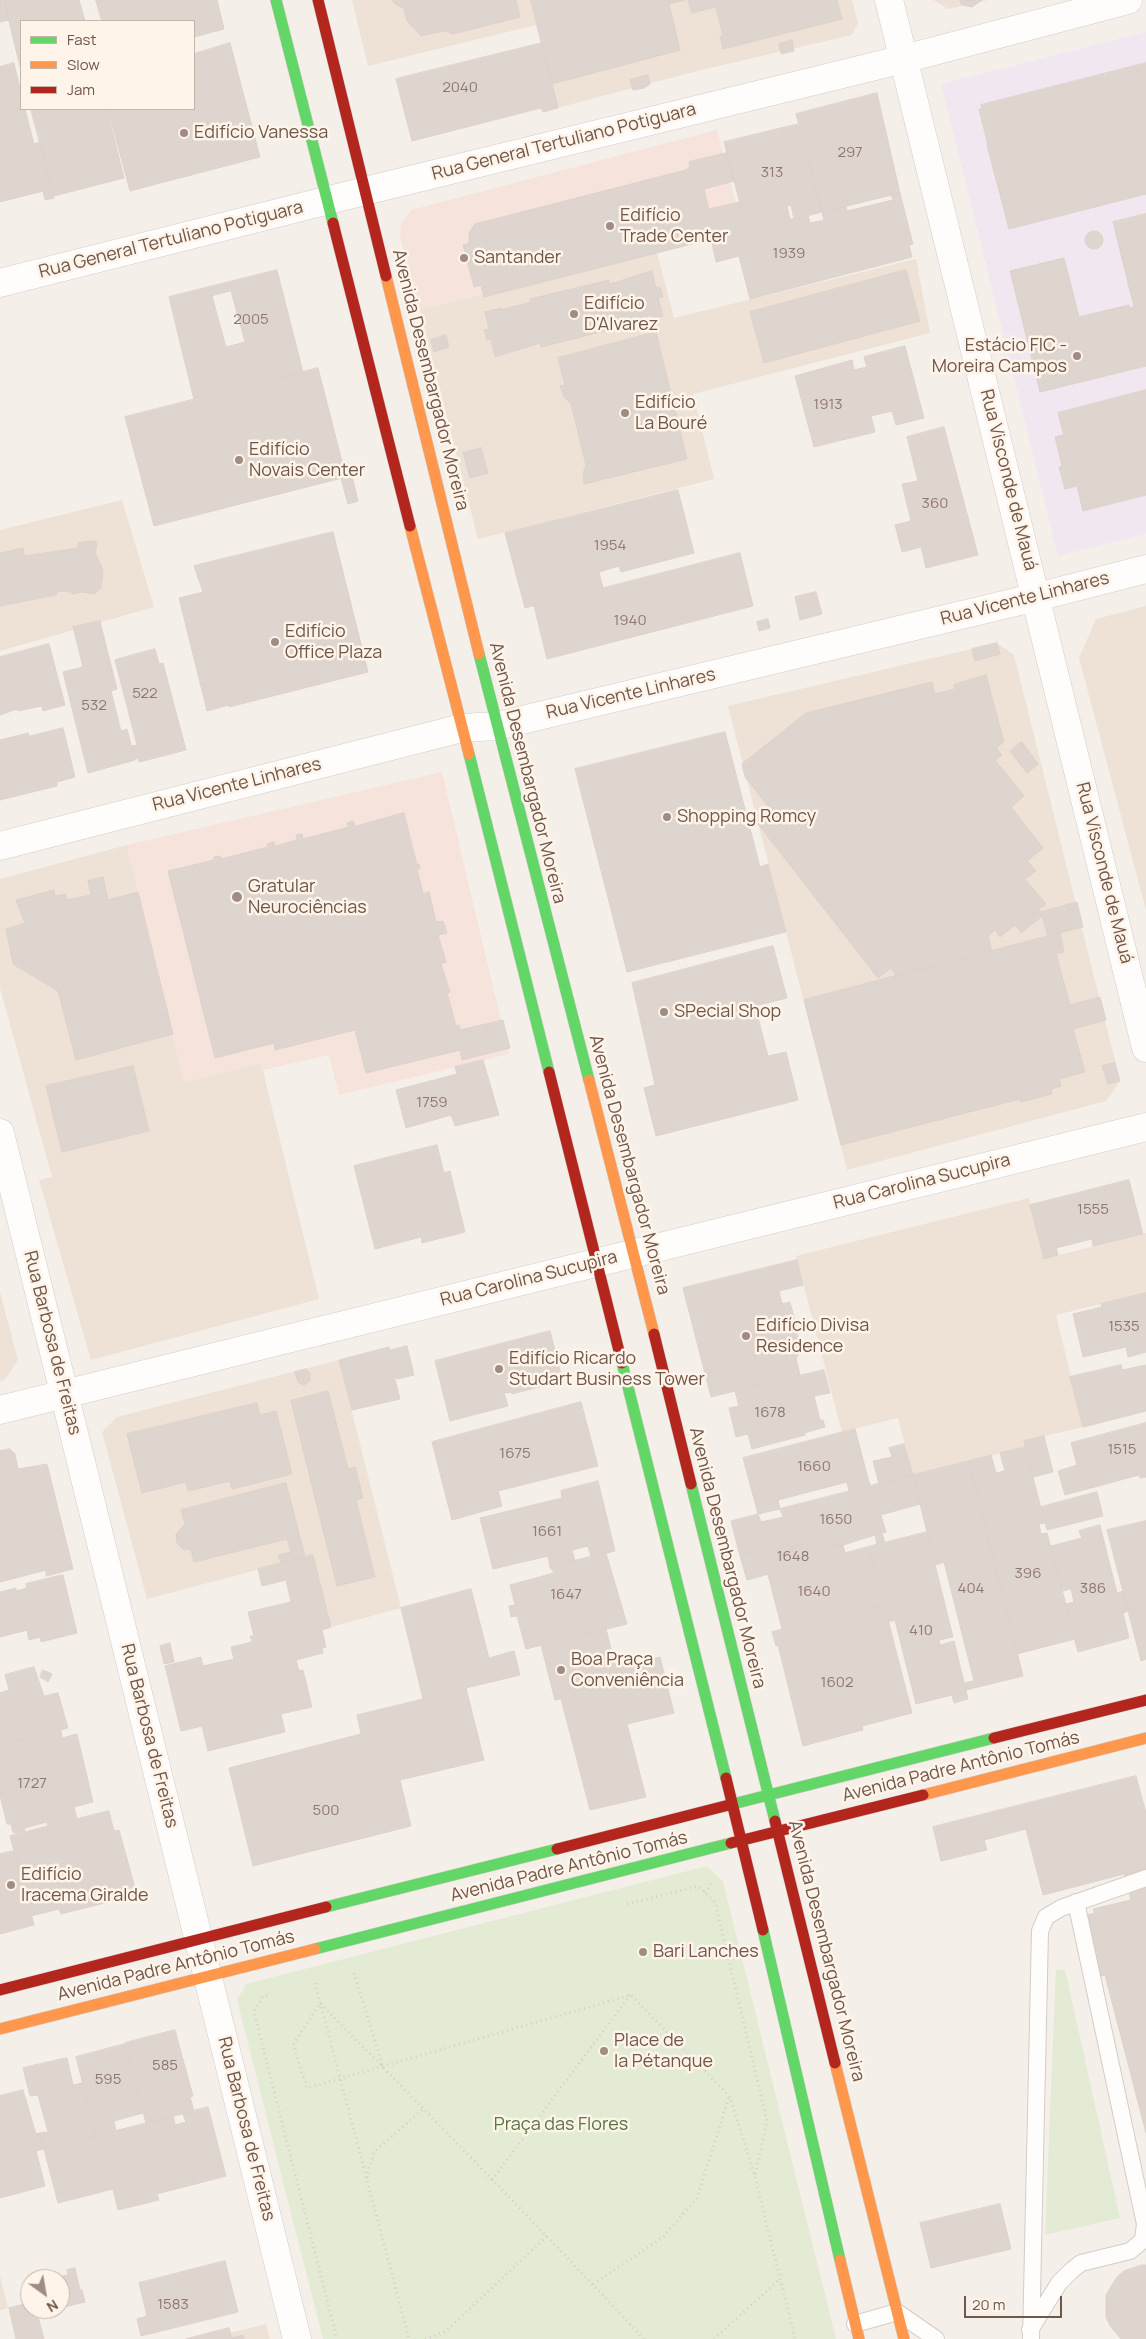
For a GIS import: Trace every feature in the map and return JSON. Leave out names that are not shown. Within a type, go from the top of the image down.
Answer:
[{"type":"main road","points":[[276,0],[462,728],[742,1841],[857,2331]]},
{"type":"main road","name":"Avenida Desembargador Moreira","points":[[318,0],[497,726],[634,1253],[904,2339]]},
{"type":"main road","name":"Avenida Padre Antônio Tomás","points":[[0,1990],[1146,1700]]},
{"type":"main road","name":"Avenida Padre Antônio Tomás","points":[[0,2029],[1146,1740]]},
{"type":"street","name":"Rua Visconde de Mauá","points":[[889,0],[1037,597],[1146,1048]]},
{"type":"street","name":"Rua General Tertuliano Potiguara","points":[[0,283],[365,190],[904,59],[1128,0]]},
{"type":"street","name":"Rua Vicente Linhares","points":[[0,846],[462,728],[497,726],[1037,597],[1146,569]]},
{"type":"street","name":"Rua Carolina Sucupira","points":[[0,1410],[1146,1127]]},
{"type":"street","name":"Rua Barbosa de Freitas","points":[[0,1133],[297,2339]]},
{"type":"lane","points":[[1030,2335],[1039,1939],[1046,1918],[1076,1902],[1146,1878]]},
{"type":"lane","points":[[1030,2335],[1059,2283],[1071,2271],[1082,2263],[1130,2251],[1143,2240],[1145,2224],[1076,1902]]},
{"type":"lane","points":[[857,2331],[897,2312],[936,2339]]},
{"type":"path","points":[[705,1893],[717,1874]]},
{"type":"path","points":[[622,1905],[698,1886],[715,1902],[768,2121],[755,2177]]},
{"type":"path","points":[[346,1975],[364,1971]]},
{"type":"path","points":[[354,1973],[383,2067]]},
{"type":"path","points":[[308,1985],[323,1981]]},
{"type":"path","points":[[315,1983],[409,2339]]},
{"type":"path","points":[[271,1994],[263,1996],[254,2012],[337,2339]]},
{"type":"path","points":[[320,2003],[292,2046],[307,2088],[631,1995]]},
{"type":"path","points":[[631,1995],[730,2097],[755,2177],[795,2339]]},
{"type":"path","points":[[492,2180],[631,1995]]},
{"type":"path","points":[[320,2003],[644,2339]]},
{"type":"path","points":[[593,2284],[662,2238],[697,2198],[730,2097]]},
{"type":"path","points":[[365,2178],[374,2152],[423,2109]]},
{"type":"path","points":[[425,2339],[445,2332],[546,2236]]},
{"type":"path","points":[[714,2339],[780,2279]]},
{"type":"shaded area","points":[[352,0],[852,0],[858,23],[852,35],[701,70],[557,108],[536,25],[368,66]]},
{"type":"shaded area","points":[[933,0],[988,0],[948,9]]},
{"type":"shaded area","name":"Estácio FIC - Moreira Campos","points":[[1146,32],[1146,534],[1058,556],[941,84]]},
{"type":"shaded area","points":[[717,130],[741,225],[420,310],[400,237],[401,224],[411,210]]},
{"type":"shaded area","points":[[656,249],[674,318],[916,259],[930,333],[693,394],[714,479],[478,539],[420,310]]},
{"type":"shaded area","points":[[122,500],[154,607],[0,651],[0,530]]},
{"type":"shaded area","points":[[1146,606],[1146,910],[1079,658],[1096,619]]},
{"type":"shaded area","points":[[997,643],[1014,655],[1120,1081],[1106,1101],[847,1170],[728,706]]},
{"type":"shaded area","points":[[442,772],[509,1054],[339,1095],[329,1055],[263,1070],[260,1063],[184,1082],[127,845]]},
{"type":"shaded area","points":[[127,845],[184,1082],[261,1063],[319,1299],[91,1360],[39,1180],[52,1177],[0,988],[0,879]]},
{"type":"shaded area","points":[[1029,1198],[1044,1259],[1146,1233],[1146,1293],[1056,1315],[1083,1427],[1024,1441],[1025,1447],[913,1475],[898,1418],[842,1432],[796,1256]]},
{"type":"shaded area","points":[[0,1292],[18,1360],[4,1381],[0,1381]]},
{"type":"shaded area","points":[[339,1360],[401,1608],[331,1627],[313,1555],[147,1599],[102,1432],[117,1417]]},
{"type":"shaded area","points":[[0,2276],[8,2308],[0,2310]]},
{"type":"shaded area","points":[[266,2324],[270,2339],[206,2339]]},
{"type":"green space","name":"Praça das Flores","points":[[707,1866],[723,1882],[836,2339],[323,2339],[237,2000],[246,1984]]},
{"type":"green space","points":[[1056,1969],[1065,1970],[1120,2218],[1045,2235]]},
{"type":"building","points":[[4,0],[9,20],[0,22],[0,1]]},
{"type":"building","points":[[4,0],[79,0],[85,20],[20,20],[20,66]]},
{"type":"building","points":[[96,0],[217,0],[224,29],[195,37],[195,20],[102,20]]},
{"type":"building","points":[[393,0],[516,0],[520,17],[453,34],[444,31],[421,36],[407,21],[404,9],[394,3]]},
{"type":"building","points":[[531,0],[685,0],[669,4],[680,50],[552,84]]},
{"type":"building","points":[[688,0],[837,0],[842,19],[723,49],[720,36],[723,36],[716,7],[692,13]]},
{"type":"building","points":[[960,0],[982,0],[972,7],[962,5]]},
{"type":"building","points":[[792,40],[794,51],[781,54],[779,44]]},
{"type":"building","name":"Edifício Vanessa","points":[[230,43],[260,157],[130,191],[108,110],[195,110],[195,54]]},
{"type":"building","points":[[542,43],[558,108],[543,112],[541,108],[412,141],[396,79]]},
{"type":"building","points":[[14,63],[20,89],[20,110],[25,110],[34,144],[40,142],[54,198],[45,200],[43,191],[0,202],[0,67]]},
{"type":"building","points":[[1146,63],[1146,194],[1009,229],[987,145],[979,109],[982,109],[981,105]]},
{"type":"building","points":[[648,75],[650,84],[644,88],[633,90],[630,80]]},
{"type":"building","points":[[877,93],[900,193],[822,212],[796,114]]},
{"type":"building","points":[[31,110],[107,110],[124,178],[54,196]]},
{"type":"building","points":[[799,124],[822,212],[794,219],[791,205],[787,206],[790,220],[747,230],[724,142]]},
{"type":"building","name":"Edifício Trade Center","points":[[727,153],[734,181],[704,189],[709,209],[739,202],[747,230],[484,297],[481,285],[474,287],[463,245],[469,243],[469,233],[475,224],[686,170],[690,167],[689,162]]},
{"type":"building","points":[[900,193],[913,244],[909,245],[912,257],[750,299],[739,256],[716,262],[711,238],[808,215],[810,223],[824,220],[822,212],[846,206],[847,211],[893,200],[891,195]]},
{"type":"building","points":[[1146,214],[1146,366],[1040,392],[1010,271],[1064,258],[1079,317],[1129,305],[1130,308],[1134,307],[1113,222]]},
{"type":"building","points":[[1094,231],[1100,234],[1103,240],[1100,246],[1094,249],[1088,246],[1085,240],[1088,234]]},
{"type":"building","points":[[277,270],[303,372],[194,400],[169,297]],"holes":[[[231,291],[245,342],[226,347],[212,296]]]},
{"type":"building","points":[[906,270],[920,321],[764,363],[750,312]]},
{"type":"building","name":"Edifício D'Alvarez","points":[[652,271],[656,288],[660,287],[663,297],[658,298],[663,316],[652,319],[651,315],[619,323],[620,327],[541,347],[540,343],[495,357],[491,339],[487,340],[484,330],[489,329],[485,312],[501,308],[501,310],[531,302],[530,299],[609,280],[609,284]]},
{"type":"building","name":"Edifício La Bouré","points":[[656,332],[687,459],[584,484],[583,474],[586,465],[571,404],[564,397],[560,386],[565,385],[558,358]]},
{"type":"building","points":[[446,335],[449,347],[434,352],[431,340]]},
{"type":"building","points":[[905,346],[924,418],[896,425],[892,411],[871,416],[875,432],[814,447],[795,376],[852,360],[854,370],[867,367],[864,357]]},
{"type":"building","name":"Edifício Novais Center","points":[[318,368],[346,477],[154,526],[125,417]]},
{"type":"building","points":[[1146,390],[1146,495],[1083,511],[1077,486],[1065,489],[1059,467],[1062,466],[1055,437],[1064,435],[1058,413]]},
{"type":"building","points":[[944,427],[978,555],[926,568],[921,547],[902,552],[895,525],[911,521],[902,484],[918,481],[907,437]]},
{"type":"building","points":[[481,448],[488,473],[470,478],[463,453]]},
{"type":"building","points":[[352,476],[358,501],[348,504],[341,479]]},
{"type":"building","points":[[678,490],[694,553],[621,572],[619,566],[599,572],[603,588],[525,608],[505,533]]},
{"type":"building","name":"Edifício Office Plaza","points":[[333,532],[368,672],[207,711],[179,598],[203,592],[194,566]]},
{"type":"building","points":[[95,541],[97,544],[95,553],[103,570],[101,588],[94,594],[82,592],[72,594],[72,592],[58,591],[56,595],[0,606],[0,553],[23,548],[24,556],[78,548],[78,543]]},
{"type":"building","points":[[740,553],[753,606],[547,659],[534,606]]},
{"type":"building","points":[[816,592],[822,614],[800,620],[795,597]]},
{"type":"building","points":[[768,619],[770,628],[759,631],[757,622]]},
{"type":"building","points":[[100,621],[117,689],[111,691],[121,731],[127,729],[135,760],[88,773],[63,672],[83,667],[73,627]]},
{"type":"building","points":[[997,643],[1000,654],[975,661],[972,649]]},
{"type":"building","points":[[49,644],[65,705],[43,711],[42,706],[18,711],[17,709],[0,715],[0,657]]},
{"type":"building","points":[[155,649],[159,664],[163,663],[186,750],[139,762],[138,758],[135,759],[132,746],[137,745],[115,660]]},
{"type":"building","points":[[986,675],[1004,742],[996,748],[1002,755],[995,760],[1024,796],[1011,807],[1043,848],[1027,861],[1036,871],[1025,879],[1046,904],[1039,909],[1041,912],[1077,902],[1083,927],[1048,936],[1042,916],[1021,933],[1015,925],[1000,937],[995,930],[988,936],[992,951],[896,976],[891,968],[878,978],[758,824],[772,811],[745,777],[742,764],[806,713],[932,682],[935,694],[955,689],[954,685]]},
{"type":"building","points":[[63,728],[75,777],[57,782],[57,786],[0,800],[0,740],[28,733],[29,736]]},
{"type":"building","name":"Shopping Romcy","points":[[725,732],[760,867],[768,864],[786,932],[627,972],[575,769]]},
{"type":"building","points":[[1022,742],[1038,764],[1027,773],[1010,751]]},
{"type":"building","points":[[404,813],[417,865],[419,864],[420,869],[417,869],[423,894],[429,892],[436,922],[443,921],[447,933],[438,935],[446,962],[441,964],[450,992],[447,993],[456,1026],[459,1025],[460,1030],[503,1020],[510,1048],[462,1060],[460,1050],[366,1073],[355,1030],[275,1050],[274,1043],[215,1058],[168,871],[214,860],[214,857],[220,856],[221,859],[268,847],[267,844],[274,842],[275,846],[297,840],[296,835],[302,834],[303,839],[349,827],[347,823],[353,821],[355,826]]},
{"type":"building","points":[[103,877],[108,900],[138,892],[173,1034],[76,1060],[58,991],[13,964],[6,929],[25,923],[16,900],[54,890],[55,896],[65,894],[67,900],[91,895],[88,881]]},
{"type":"building","points":[[1060,933],[1064,952],[1056,954],[1070,1005],[1100,997],[1106,1020],[1073,1029],[1085,1072],[1059,1079],[1061,1086],[1051,1089],[1052,1094],[1021,1102],[1020,1099],[841,1145],[804,1000]]},
{"type":"building","points":[[773,946],[787,998],[755,1006],[768,1056],[786,1052],[798,1100],[656,1136],[644,1088],[655,1085],[632,983]]},
{"type":"building","points":[[483,1060],[499,1115],[455,1126],[451,1115],[406,1128],[396,1090],[457,1074],[455,1067]]},
{"type":"building","points":[[1115,1063],[1120,1081],[1108,1084],[1102,1066]]},
{"type":"building","points":[[133,1066],[149,1131],[62,1152],[46,1086]]},
{"type":"building","points":[[437,1145],[444,1173],[450,1171],[465,1232],[422,1243],[421,1237],[375,1249],[354,1166]]},
{"type":"building","points":[[1129,1180],[1143,1234],[1093,1246],[1092,1239],[1056,1248],[1058,1255],[1044,1259],[1030,1205]]},
{"type":"building","name":"Edifício Divisa Residence","points":[[797,1260],[803,1285],[779,1291],[782,1304],[790,1302],[795,1321],[801,1351],[796,1358],[800,1375],[711,1397],[683,1288]]},
{"type":"building","points":[[1146,1293],[1146,1352],[1128,1357],[1126,1347],[1083,1357],[1073,1314],[1102,1307],[1101,1304]]},
{"type":"building","name":"Edifício Ricardo Studart Business Tower","points":[[550,1331],[562,1378],[546,1382],[547,1385],[512,1394],[511,1392],[504,1393],[508,1406],[450,1421],[435,1361]]},
{"type":"building","points":[[407,1346],[414,1375],[397,1379],[394,1376],[400,1399],[352,1410],[339,1360],[389,1347],[390,1350]]},
{"type":"building","points":[[1121,1365],[1122,1370],[1146,1365],[1146,1411],[1083,1427],[1070,1377]]},
{"type":"building","points":[[306,1369],[310,1373],[310,1381],[304,1385],[298,1382],[295,1372]]},
{"type":"building","points":[[824,1370],[830,1393],[814,1396],[820,1420],[823,1420],[825,1427],[804,1433],[805,1435],[752,1449],[748,1434],[736,1437],[729,1408],[739,1406],[735,1391]]},
{"type":"building","points":[[328,1391],[348,1469],[355,1467],[363,1498],[356,1500],[375,1577],[337,1586],[291,1401]]},
{"type":"building","points":[[581,1402],[598,1466],[498,1491],[502,1506],[452,1520],[432,1442]]},
{"type":"building","points":[[257,1403],[260,1415],[276,1411],[292,1474],[232,1489],[230,1481],[188,1491],[186,1482],[142,1493],[127,1434]]},
{"type":"building","points":[[1146,1423],[1146,1477],[1140,1478],[1139,1475],[1065,1495],[1058,1471],[1077,1465],[1071,1443]]},
{"type":"building","points":[[855,1429],[870,1486],[849,1491],[847,1482],[778,1500],[780,1509],[758,1514],[743,1458]]},
{"type":"building","points":[[1044,1436],[1053,1472],[1033,1477],[1024,1441]]},
{"type":"building","points":[[904,1444],[913,1475],[879,1484],[873,1461],[892,1457],[889,1448]]},
{"type":"building","points":[[1025,1447],[1045,1523],[1039,1524],[1041,1534],[1047,1533],[1075,1639],[1017,1654],[969,1461],[991,1455],[996,1473],[1005,1471],[1000,1453]]},
{"type":"building","points":[[10,1449],[15,1454],[18,1469],[47,1464],[73,1569],[46,1576],[46,1570],[0,1582],[0,1451]]},
{"type":"building","points":[[969,1461],[1023,1676],[966,1690],[964,1683],[974,1681],[944,1562],[935,1565],[913,1475]]},
{"type":"building","points":[[913,1475],[920,1504],[881,1515],[886,1532],[882,1533],[885,1543],[877,1545],[875,1535],[837,1547],[837,1544],[823,1548],[822,1545],[819,1546],[818,1541],[792,1547],[793,1551],[772,1556],[769,1549],[740,1556],[731,1521],[758,1514],[761,1522],[783,1517],[780,1509]]},
{"type":"building","points":[[598,1481],[615,1551],[591,1557],[588,1546],[572,1550],[575,1561],[550,1567],[548,1556],[493,1569],[480,1518],[562,1498],[561,1491]]},
{"type":"building","points":[[286,1483],[305,1557],[281,1563],[278,1555],[291,1552],[287,1539],[194,1562],[191,1549],[184,1550],[177,1543],[176,1534],[185,1524],[181,1510]]},
{"type":"building","points":[[1097,1492],[1103,1516],[1047,1530],[1041,1507]]},
{"type":"building","points":[[1146,1521],[1146,1659],[1141,1661],[1107,1530]]},
{"type":"building","points":[[1100,1525],[1117,1593],[1123,1591],[1128,1611],[1123,1613],[1129,1638],[1078,1652],[1065,1604],[1074,1602],[1071,1589],[1062,1591],[1051,1546],[1082,1538],[1079,1531]]},
{"type":"building","points":[[927,1532],[953,1637],[939,1640],[940,1645],[954,1641],[968,1699],[954,1703],[952,1695],[916,1704],[895,1620],[888,1622],[868,1547]]},
{"type":"building","points":[[818,1541],[819,1546],[822,1545],[823,1548],[837,1544],[837,1547],[843,1545],[845,1554],[747,1580],[740,1556],[769,1549],[772,1556],[793,1551],[792,1547]]},
{"type":"building","points":[[868,1547],[884,1604],[782,1629],[768,1574]]},
{"type":"building","points":[[606,1553],[627,1624],[526,1649],[517,1616],[511,1617],[509,1606],[515,1605],[510,1585],[554,1573],[550,1567]]},
{"type":"building","points":[[313,1555],[331,1627],[322,1630],[326,1647],[322,1648],[323,1653],[296,1660],[299,1671],[303,1670],[312,1707],[281,1714],[285,1732],[208,1751],[202,1726],[181,1731],[165,1666],[201,1657],[203,1666],[234,1659],[231,1647],[252,1642],[250,1636],[254,1636],[248,1612],[291,1602],[286,1580],[262,1586],[258,1569]]},
{"type":"building","points":[[63,1575],[77,1633],[41,1642],[40,1637],[29,1640],[27,1630],[0,1637],[0,1592],[16,1588],[16,1591],[27,1588],[26,1584]]},
{"type":"building","points":[[471,1589],[489,1658],[514,1651],[520,1675],[466,1688],[484,1760],[400,1780],[411,1826],[253,1866],[229,1768],[361,1734],[357,1715],[423,1699],[401,1608]]},
{"type":"building","points":[[884,1604],[912,1713],[862,1726],[863,1730],[803,1746],[778,1645],[776,1646],[772,1632]]},
{"type":"building","points":[[606,1629],[616,1668],[660,1657],[674,1713],[627,1724],[646,1797],[590,1810],[561,1699],[555,1700],[541,1645]]},
{"type":"building","points":[[170,1643],[174,1662],[164,1664],[160,1646]]},
{"type":"building","points":[[34,1667],[44,1696],[0,1708],[0,1693],[9,1690],[5,1675]]},
{"type":"building","points":[[43,1670],[52,1674],[48,1682],[40,1677]]},
{"type":"building","points":[[58,1693],[68,1728],[0,1745],[0,1708]]},
{"type":"building","points":[[61,1730],[62,1738],[77,1734],[93,1802],[74,1807],[77,1819],[48,1826],[47,1822],[24,1828],[25,1831],[15,1833],[11,1824],[7,1824],[0,1795],[0,1745]]},
{"type":"building","points":[[1136,1776],[1146,1813],[1146,1869],[1144,1870],[1146,1878],[1146,2133],[1105,1975],[1094,1978],[1078,1917],[1095,1913],[1093,1909],[1131,1900],[1124,1874],[1043,1895],[1026,1829],[984,1840],[987,1850],[941,1861],[933,1827]]},
{"type":"building","points":[[109,1811],[114,1831],[119,1830],[137,1895],[61,1914],[59,1909],[31,1916],[10,1836]]},
{"type":"building","name":"Edifício Iracema Giralde","points":[[14,1851],[34,1925],[0,1934],[0,1854]]},
{"type":"building","points":[[175,2030],[193,2096],[190,2097],[194,2111],[146,2123],[125,2043]]},
{"type":"building","points":[[125,2044],[143,2113],[114,2121],[116,2131],[96,2136],[76,2057]]},
{"type":"building","points":[[67,2058],[73,2085],[82,2083],[96,2136],[44,2149],[40,2133],[48,2132],[38,2095],[30,2096],[23,2068]]},
{"type":"building","points":[[23,2090],[36,2134],[40,2133],[44,2149],[36,2151],[45,2186],[0,2198],[0,2096]]},
{"type":"building","points":[[208,2107],[226,2176],[157,2194],[159,2200],[118,2210],[113,2189],[58,2203],[44,2149],[173,2116],[175,2125],[186,2122],[183,2114]]},
{"type":"building","points":[[1000,2204],[1011,2249],[931,2268],[920,2223]]},
{"type":"building","points":[[225,2261],[238,2312],[141,2336],[137,2319],[147,2316],[139,2283]]},
{"type":"building","points":[[1146,2265],[1146,2339],[1121,2339],[1110,2326],[1106,2317],[1106,2295],[1117,2277],[1124,2271]]},
{"type":"building","points":[[75,2268],[80,2290],[70,2292],[70,2269]]},
{"type":"building","points":[[82,2290],[85,2302],[70,2306],[70,2293]]},
{"type":"building","points":[[20,2305],[20,2319],[39,2319],[44,2339],[16,2339],[9,2308]]},
{"type":"building","points":[[229,2328],[232,2338],[243,2335],[244,2339],[186,2339]]},
{"type":"traffic: fast","points":[[276,0],[333,223]]},
{"type":"traffic: fast","points":[[479,654],[589,1080]]},
{"type":"traffic: fast","points":[[469,754],[549,1072]]},
{"type":"traffic: fast","points":[[622,1363],[726,1778]]},
{"type":"traffic: fast","points":[[691,1484],[775,1821]]},
{"type":"traffic: fast","points":[[729,1805],[994,1738]]},
{"type":"traffic: fast","points":[[315,1949],[731,1843]]},
{"type":"traffic: fast","points":[[326,1907],[557,1849]]},
{"type":"traffic: fast","points":[[763,1930],[840,2260]]},
{"type":"traffic: slow","points":[[386,276],[479,654]]},
{"type":"traffic: slow","points":[[410,526],[469,754]]},
{"type":"traffic: slow","points":[[589,1080],[654,1334]]},
{"type":"traffic: slow","points":[[923,1795],[1146,1738]]},
{"type":"traffic: slow","points":[[0,2029],[315,1949]]},
{"type":"traffic: slow","points":[[835,2063],[904,2339]]},
{"type":"traffic: slow","points":[[840,2260],[859,2339]]},
{"type":"traffic: jam","points":[[318,0],[386,276]]},
{"type":"traffic: jam","points":[[333,223],[410,526]]},
{"type":"traffic: jam","points":[[549,1072],[622,1363]]},
{"type":"traffic: jam","points":[[654,1334],[691,1484]]},
{"type":"traffic: jam","points":[[994,1738],[1146,1700]]},
{"type":"traffic: jam","points":[[726,1778],[763,1930]]},
{"type":"traffic: jam","points":[[731,1843],[923,1795]]},
{"type":"traffic: jam","points":[[557,1849],[729,1805]]},
{"type":"traffic: jam","points":[[775,1821],[835,2063]]},
{"type":"traffic: jam","points":[[0,1990],[326,1907]]},
{"type":"place","name":"Edifício Vanessa","points":[[184,133]]},
{"type":"place","name":"Edifício Trade Center","points":[[610,226]]},
{"type":"place","name":"Santander","points":[[464,258]]},
{"type":"place","name":"Edifício D'Alvarez","points":[[574,314]]},
{"type":"place","name":"Estácio FIC - Moreira Campos","points":[[1077,356]]},
{"type":"place","name":"Edifício La Bouré","points":[[625,413]]},
{"type":"place","name":"Edifício Novais Center","points":[[239,460]]},
{"type":"place","name":"Edifício Office Plaza","points":[[275,642]]},
{"type":"place","name":"Shopping Romcy","points":[[667,817]]},
{"type":"place","name":"Gratular Neurociências","points":[[237,897]]},
{"type":"place","name":"SPecial Shop","points":[[664,1012]]},
{"type":"place","name":"Edifício Divisa Residence","points":[[746,1336]]},
{"type":"place","name":"Edifício Ricardo Studart Business Tower","points":[[499,1369]]},
{"type":"place","name":"Boa Praça Conveniência","points":[[561,1670]]},
{"type":"place","name":"Edifício Iracema Giralde","points":[[11,1885]]},
{"type":"place","name":"Bari Lanches","points":[[643,1952]]},
{"type":"place","name":"Place de la Pétanque","points":[[604,2051]]}]
